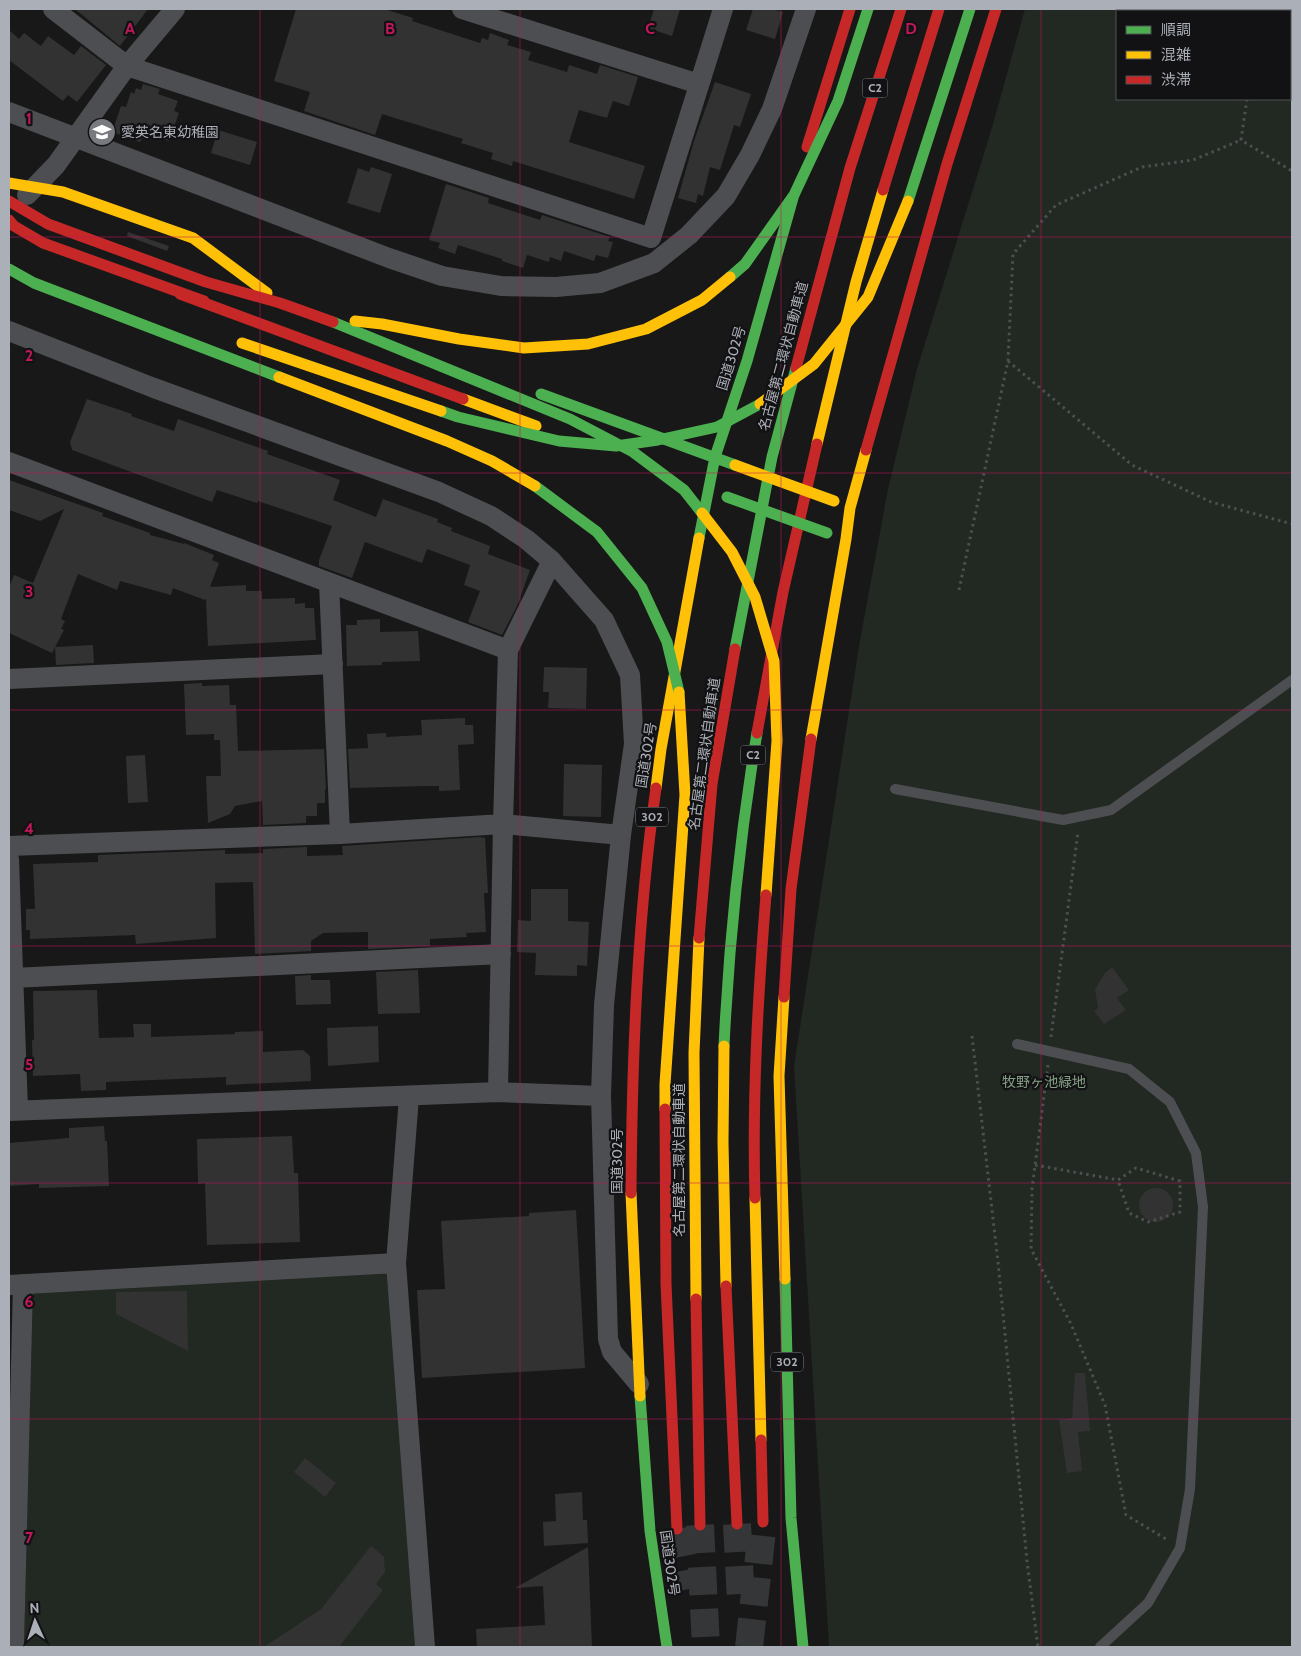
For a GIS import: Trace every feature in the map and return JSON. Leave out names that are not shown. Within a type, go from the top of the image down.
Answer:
[{"type":"main road","name":"国道302号","points":[[667,1647],[650,1531],[639,1384],[631,1203],[632,1088],[639,957],[649,837],[661,749],[708,490],[716,457],[747,361],[812,130],[850,9]]},
{"type":"main road","points":[[318,316],[382,324],[524,348],[588,344],[646,329],[702,300],[744,264],[794,195],[838,101],[868,9]]},
{"type":"main road","name":"名古屋第二環状自動車道","points":[[700,1525],[694,1209],[694,1053],[700,915],[712,784],[737,635],[772,457],[840,203],[901,9]]},
{"type":"main road","name":"C2","points":[[737,1524],[723,1210],[724,1054],[732,915],[749,779],[781,598],[829,390],[871,229],[939,9]]},
{"type":"main road","points":[[229,338],[458,417],[560,441],[616,446],[658,440],[717,427],[758,406],[814,364],[868,297],[908,201],[970,9]]},
{"type":"main road","name":"302","points":[[803,1647],[791,1518],[779,1076],[791,889],[808,754],[850,508],[947,164],[996,9]]},
{"type":"main road","points":[[9,183],[63,192],[193,238],[280,303]]},
{"type":"main road","points":[[11,206],[43,201]]},
{"type":"main road","points":[[11,206],[716,457],[850,508]]},
{"type":"main road","points":[[11,206],[48,224],[206,282],[318,316],[570,419],[633,452],[684,490],[732,552],[755,597],[774,661],[777,741],[758,997],[754,1166],[763,1522]]},
{"type":"main road","points":[[11,206],[14,226],[43,243],[202,301],[280,303]]},
{"type":"main road","points":[[9,230],[708,490],[846,539]]},
{"type":"main road","points":[[9,269],[34,283],[447,441],[492,461],[539,488],[597,532],[642,588],[667,642],[680,698],[684,795],[665,1084],[666,1284],[678,1529]]},
{"type":"main road","points":[[219,271],[280,303]]},
{"type":"street","points":[[52,9],[127,66],[650,238]]},
{"type":"street","points":[[11,206],[56,165],[127,66],[175,9]]},
{"type":"street","points":[[462,9],[699,84]]},
{"type":"street","points":[[659,259],[650,238],[723,9]]},
{"type":"street","points":[[9,112],[389,258],[442,276],[501,286],[556,287],[600,283],[659,259],[689,235],[726,196],[750,155],[772,109],[806,9]]},
{"type":"street","points":[[9,331],[154,388],[439,492],[491,516],[526,539],[552,561],[604,620],[630,675],[634,744],[620,835],[604,1005],[601,1096],[608,1339],[612,1352],[639,1384]]},
{"type":"street","points":[[9,462],[508,650]]},
{"type":"street","points":[[498,1092],[508,650],[552,561]]},
{"type":"street","points":[[329,583],[340,834]]},
{"type":"street","points":[[9,678],[333,664]]},
{"type":"street","points":[[9,846],[340,834],[503,824],[620,835]]},
{"type":"street","points":[[9,859],[13,978],[14,1111],[498,1092],[601,1096]]},
{"type":"street","points":[[13,978],[501,954]]},
{"type":"street","points":[[408,1096],[396,1263],[425,1647]]},
{"type":"street","points":[[14,1647],[16,1285],[396,1263]]},
{"type":"lane","points":[[896,789],[1063,820],[1111,810],[1292,680]]},
{"type":"lane","points":[[1016,1044],[1129,1069],[1170,1102],[1196,1153],[1202,1216],[1190,1490],[1180,1548],[1148,1603],[1100,1647]]},
{"type":"path","points":[[1241,140],[1247,100]]},
{"type":"path","points":[[1241,140],[1292,171]]},
{"type":"path","points":[[959,590],[1008,361],[1013,254],[1056,206],[1142,167],[1193,160],[1241,140]]},
{"type":"path","points":[[1008,361],[1132,465],[1211,502],[1292,524]]},
{"type":"path","points":[[1051,1040],[1080,817]]},
{"type":"path","points":[[972,1036],[998,1262],[1027,1561],[1038,1647]]},
{"type":"path","points":[[1049,1059],[1032,1189],[1031,1249],[1071,1324],[1105,1405],[1126,1515],[1180,1548]]},
{"type":"path","points":[[1035,1166],[1118,1180],[1136,1168],[1180,1181],[1180,1212],[1148,1222],[1129,1213],[1118,1180]]},
{"type":"green space","name":"牧野ヶ池緑地","points":[[1025,9],[1292,9],[1292,1647],[829,1647],[794,1066],[859,646],[888,489],[917,369],[991,131]]},
{"type":"green space","points":[[388,1271],[415,1647],[24,1647],[32,1292]]},
{"type":"building","points":[[75,9],[148,9],[120,46]]},
{"type":"building","points":[[296,9],[384,9],[413,18],[412,21],[480,43],[482,38],[488,40],[490,33],[509,40],[507,45],[531,52],[528,60],[567,72],[569,65],[597,74],[600,65],[638,77],[629,106],[613,101],[607,118],[579,110],[569,142],[645,166],[634,199],[513,161],[512,166],[491,159],[493,153],[461,143],[463,139],[382,114],[375,135],[304,111],[310,92],[274,81]]},
{"type":"building","points":[[654,9],[680,9],[672,36],[648,28]]},
{"type":"building","points":[[753,9],[772,9],[783,12],[775,39],[746,30]]},
{"type":"building","points":[[9,30],[19,39],[24,33],[41,46],[48,36],[74,55],[81,46],[106,65],[77,102],[68,95],[63,101],[9,60]]},
{"type":"building","points":[[715,82],[751,94],[740,127],[734,125],[720,170],[710,167],[703,196],[698,194],[696,203],[678,198],[694,141]]},
{"type":"building","points":[[143,84],[160,89],[158,94],[178,101],[174,111],[179,113],[169,141],[144,133],[140,142],[112,132],[121,106],[126,107],[131,92],[134,94],[136,88],[141,90]]},
{"type":"building","points":[[218,130],[257,142],[250,165],[211,153]]},
{"type":"building","points":[[371,167],[392,174],[380,213],[347,203],[358,168],[369,172]]},
{"type":"building","points":[[446,184],[489,198],[488,203],[540,220],[542,215],[610,237],[608,241],[613,242],[608,258],[596,255],[594,261],[564,251],[561,261],[550,257],[549,262],[527,255],[523,268],[458,245],[455,254],[438,248],[440,243],[429,240]]},
{"type":"building","points":[[128,232],[169,246],[167,251],[127,236]]},
{"type":"building","points":[[87,399],[174,431],[178,419],[268,451],[267,454],[340,480],[333,500],[376,517],[383,499],[438,519],[437,522],[452,528],[451,531],[490,546],[488,554],[530,570],[518,604],[502,635],[468,622],[480,591],[464,585],[470,565],[427,549],[422,563],[365,542],[352,578],[319,566],[319,560],[332,526],[258,501],[257,503],[217,490],[212,502],[72,450],[70,442]]},
{"type":"building","points":[[9,480],[103,513],[102,516],[150,533],[150,535],[184,543],[214,555],[212,560],[219,563],[210,587],[246,585],[246,591],[262,591],[262,599],[295,598],[295,604],[305,603],[305,608],[314,608],[316,640],[208,646],[206,598],[205,600],[173,588],[171,595],[120,581],[117,590],[78,574],[61,619],[65,621],[61,629],[64,630],[52,653],[9,633],[9,587],[14,575],[33,583],[64,509],[40,521],[9,510]]},
{"type":"building","points":[[380,619],[380,632],[418,631],[420,661],[382,662],[382,665],[347,666],[346,625],[357,625],[357,620]]},
{"type":"building","points":[[93,645],[94,663],[56,665],[55,647]]},
{"type":"building","points":[[544,667],[587,668],[586,709],[548,708],[549,692],[543,692]]},
{"type":"building","points":[[202,683],[202,686],[229,685],[230,705],[236,705],[238,751],[324,749],[325,803],[317,803],[317,816],[306,816],[306,823],[263,825],[262,801],[235,806],[230,814],[208,823],[206,776],[221,776],[220,740],[214,740],[214,734],[186,735],[184,684]]},
{"type":"building","points":[[465,718],[465,725],[473,725],[474,744],[458,745],[460,790],[439,791],[439,786],[350,788],[348,749],[368,748],[367,734],[386,733],[386,737],[422,735],[421,720]]},
{"type":"building","points":[[145,755],[148,802],[128,803],[126,756]]},
{"type":"building","points":[[564,764],[602,765],[601,817],[563,816]]},
{"type":"building","points":[[485,838],[488,893],[484,893],[486,932],[466,933],[467,937],[430,939],[430,946],[368,949],[368,932],[323,933],[311,941],[311,951],[255,954],[253,882],[215,883],[216,938],[136,944],[135,935],[30,939],[30,930],[26,930],[26,909],[35,909],[33,864],[98,862],[98,855],[225,850],[225,854],[263,853],[263,849],[307,847],[307,856],[343,855],[342,846]]},
{"type":"building","points":[[531,889],[568,889],[568,921],[589,922],[587,966],[577,965],[577,976],[535,975],[536,953],[517,952],[518,920],[531,921]]},
{"type":"building","points":[[1112,967],[1129,990],[1117,998],[1126,1010],[1104,1024],[1094,1011],[1098,1008],[1095,990],[1104,974]]},
{"type":"building","points":[[418,970],[420,1013],[378,1014],[376,972]]},
{"type":"building","points":[[311,975],[311,980],[330,980],[331,1004],[296,1005],[295,976]]},
{"type":"building","points":[[97,990],[99,1038],[134,1037],[133,1024],[151,1024],[151,1037],[263,1031],[263,1052],[303,1050],[310,1056],[311,1081],[226,1085],[226,1077],[106,1082],[106,1090],[81,1091],[80,1074],[33,1076],[33,991]]},
{"type":"building","points":[[378,1026],[379,1062],[328,1066],[327,1028]]},
{"type":"building","points":[[104,1126],[105,1141],[107,1141],[109,1186],[39,1188],[39,1184],[9,1186],[9,1143],[69,1138],[69,1128]]},
{"type":"building","points":[[292,1136],[294,1173],[298,1173],[300,1242],[207,1245],[205,1183],[198,1184],[197,1139]]},
{"type":"building","points":[[1156,1188],[1163,1189],[1168,1193],[1172,1198],[1172,1212],[1168,1217],[1163,1221],[1156,1222],[1149,1221],[1144,1217],[1140,1212],[1139,1205],[1140,1198],[1144,1193],[1149,1189]]},
{"type":"building","points":[[576,1210],[585,1368],[422,1378],[417,1290],[445,1289],[441,1221],[529,1216],[529,1213]]},
{"type":"building","points":[[187,1291],[188,1351],[116,1314],[116,1292]]},
{"type":"building","points":[[1075,1373],[1085,1373],[1090,1431],[1078,1432],[1082,1471],[1067,1473],[1059,1420],[1072,1418]]},
{"type":"building","points":[[305,1458],[336,1483],[325,1497],[294,1472]]},
{"type":"building","points":[[582,1492],[583,1520],[587,1520],[588,1543],[544,1546],[543,1522],[556,1521],[555,1494]]},
{"type":"building","points":[[371,1546],[384,1557],[385,1572],[376,1584],[383,1590],[339,1647],[264,1647],[321,1609]]},
{"type":"building","points":[[588,1547],[592,1647],[477,1647],[476,1629],[545,1625],[543,1586],[515,1588]]},
{"type":"tunnel","points":[[749,1647],[763,1522]]},
{"type":"tunnel","points":[[737,1524],[741,1602]]},
{"type":"tunnel","points":[[700,1525],[706,1647]]},
{"type":"tunnel","points":[[677,1529],[689,1589]]},
{"type":"traffic: fast","points":[[730,277],[745,264],[794,195],[838,101],[868,9]]},
{"type":"traffic: fast","points":[[908,201],[970,9]]},
{"type":"traffic: fast","points":[[699,538],[715,457],[747,361],[793,198]]},
{"type":"traffic: fast","points":[[9,269],[34,283],[279,377]]},
{"type":"traffic: fast","points":[[333,322],[570,419],[633,452],[684,490],[702,513]]},
{"type":"traffic: fast","points":[[735,649],[772,457],[796,368]]},
{"type":"traffic: fast","points":[[541,394],[735,465]]},
{"type":"traffic: fast","points":[[441,411],[458,417],[559,441],[616,446],[658,440],[717,427],[760,404]]},
{"type":"traffic: fast","points":[[535,486],[597,532],[642,588],[667,642],[679,692]]},
{"type":"traffic: fast","points":[[727,497],[827,533]]},
{"type":"traffic: fast","points":[[724,1046],[736,889],[757,733]]},
{"type":"traffic: fast","points":[[785,1279],[791,1518],[803,1647]]},
{"type":"traffic: fast","points":[[640,1396],[650,1531],[667,1647]]},
{"type":"traffic: slow","points":[[9,183],[63,192],[193,238],[267,293]]},
{"type":"traffic: slow","points":[[817,444],[856,282],[883,190]]},
{"type":"traffic: slow","points":[[760,404],[814,364],[868,297],[908,201]]},
{"type":"traffic: slow","points":[[355,321],[524,348],[588,344],[646,329],[702,300],[730,277]]},
{"type":"traffic: slow","points":[[242,343],[441,411]]},
{"type":"traffic: slow","points":[[279,377],[447,441],[492,461],[535,486]]},
{"type":"traffic: slow","points":[[463,399],[536,426]]},
{"type":"traffic: slow","points":[[811,739],[850,508],[866,450]]},
{"type":"traffic: slow","points":[[735,465],[834,501]]},
{"type":"traffic: slow","points":[[702,513],[732,552],[755,597],[774,661],[777,741],[766,895]]},
{"type":"traffic: slow","points":[[656,788],[661,749],[699,538]]},
{"type":"traffic: slow","points":[[665,1109],[665,1084],[685,795],[679,692]]},
{"type":"traffic: slow","points":[[696,1299],[694,1053],[699,938]]},
{"type":"traffic: slow","points":[[784,997],[779,1076],[785,1279]]},
{"type":"traffic: slow","points":[[724,1046],[723,1142],[726,1286]]},
{"type":"traffic: slow","points":[[631,1193],[640,1396]]},
{"type":"traffic: slow","points":[[755,1198],[761,1440]]},
{"type":"traffic: jam","points":[[807,147],[850,9]]},
{"type":"traffic: jam","points":[[796,368],[850,168],[901,9]]},
{"type":"traffic: jam","points":[[883,190],[939,9]]},
{"type":"traffic: jam","points":[[866,450],[947,164],[996,9]]},
{"type":"traffic: jam","points":[[9,201],[48,224],[206,282],[280,303],[333,322]]},
{"type":"traffic: jam","points":[[9,220],[14,226],[43,243],[204,301]]},
{"type":"traffic: jam","points":[[180,294],[463,399]]},
{"type":"traffic: jam","points":[[757,733],[783,592],[817,444]]},
{"type":"traffic: jam","points":[[699,938],[712,784],[735,649]]},
{"type":"traffic: jam","points":[[784,997],[791,889],[811,739]]},
{"type":"traffic: jam","points":[[631,1193],[633,1092],[640,939],[656,788]]},
{"type":"traffic: jam","points":[[755,1198],[756,1046],[766,895]]},
{"type":"traffic: jam","points":[[665,1109],[666,1284],[677,1529]]},
{"type":"traffic: jam","points":[[726,1286],[737,1524]]},
{"type":"traffic: jam","points":[[696,1299],[700,1525]]},
{"type":"traffic: jam","points":[[761,1440],[763,1522]]},
{"type":"place","name":"愛英名東幼稚園","points":[[102,132]]}]
